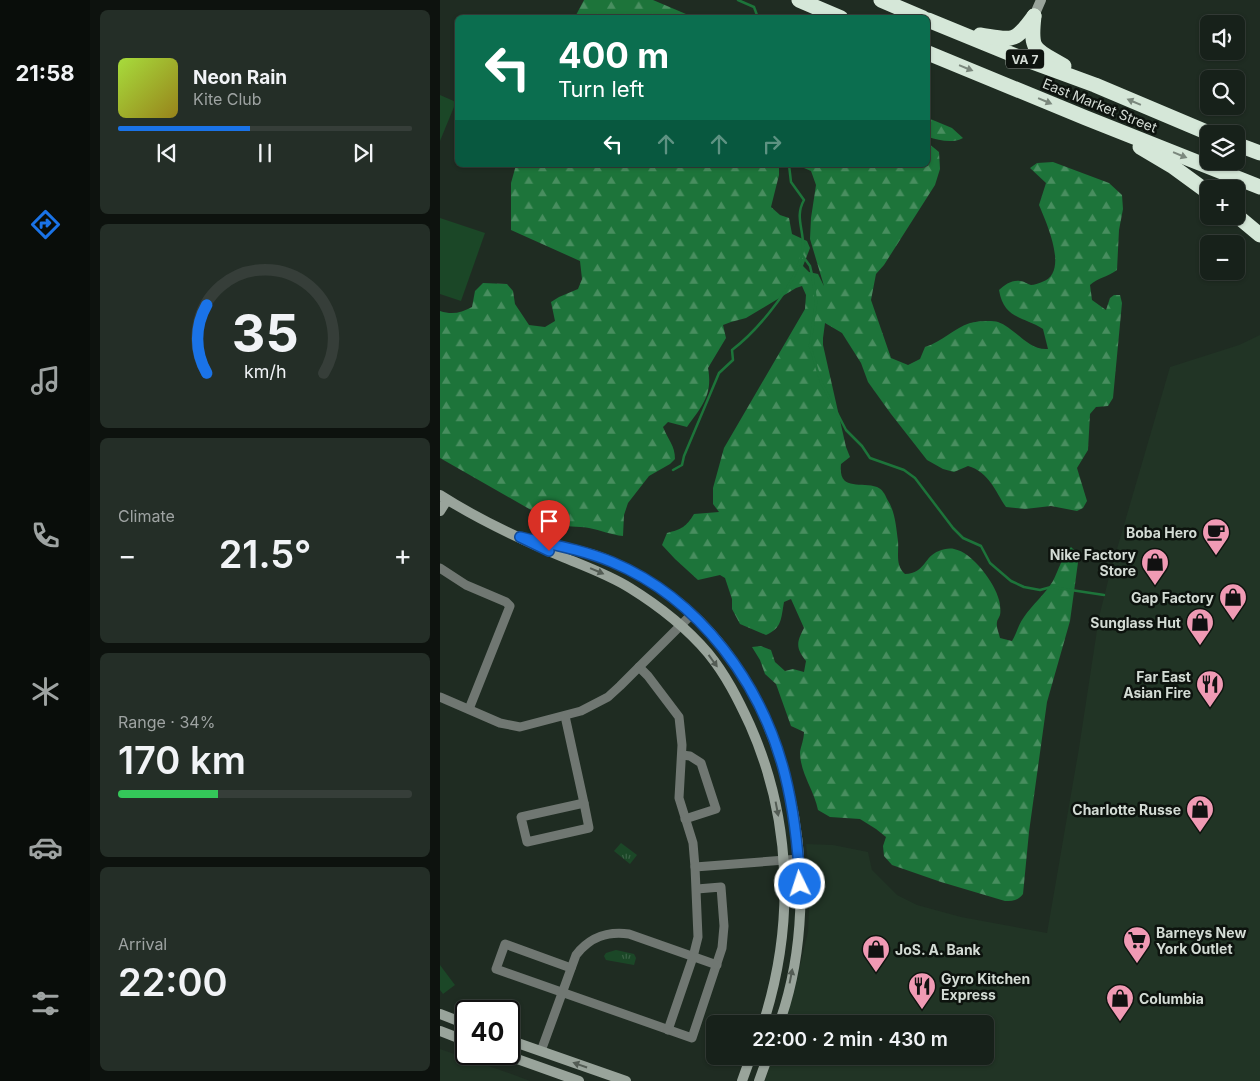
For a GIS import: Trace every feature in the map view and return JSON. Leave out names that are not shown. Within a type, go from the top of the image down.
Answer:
[{"type":"highway","points":[[799,0],[834,15]]},
{"type":"highway","points":[[880,0],[916,15]]},
{"type":"highway","points":[[956,31],[1009,38],[1020,34],[1034,16]]},
{"type":"highway","points":[[1034,16],[1032,38],[1036,49],[1095,85]]},
{"type":"highway","name":"East Market Street","points":[[930,21],[1095,85],[1200,129]]},
{"type":"highway","name":"East Market Street","points":[[930,54],[1260,187]]},
{"type":"highway","name":"VA 7","points":[[1086,118],[1133,142],[1172,166],[1200,186]]},
{"type":"highway","points":[[1245,148],[1260,154]]},
{"type":"highway","points":[[1245,222],[1260,235]]},
{"type":"street","points":[[1034,16],[1041,0]]},
{"type":"street","points":[[440,510],[444,497],[472,514],[612,578],[648,600],[680,625],[708,653],[730,683],[766,766],[775,800],[784,861],[785,905],[782,939],[766,1015]]},
{"type":"street","points":[[520,537],[585,553],[612,562],[642,577],[669,595],[692,614],[728,654],[742,675],[763,715],[785,773],[792,804],[799,859],[799,926],[791,977],[781,1015]]},
{"type":"street","points":[[440,568],[466,585],[506,602],[510,606],[469,710]]},
{"type":"street","points":[[440,697],[500,723],[520,727],[581,711],[608,696],[692,614]]},
{"type":"street","points":[[639,667],[679,717],[682,755],[679,798],[693,843],[697,889],[699,928],[693,957],[668,1030]]},
{"type":"street","points":[[565,716],[584,803],[589,828],[527,842],[521,817],[584,803]]},
{"type":"street","points":[[682,755],[690,756],[701,763],[716,809],[685,819]]},
{"type":"street","points":[[695,868],[799,859]]},
{"type":"street","points":[[571,968],[505,944],[496,969],[692,1038],[718,965],[723,940],[721,887],[697,889]]},
{"type":"street","points":[[541,1051],[576,955],[598,936],[618,932],[629,934],[718,965]]},
{"type":"street","points":[[440,1014],[455,1020]]},
{"type":"street","points":[[440,1031],[455,1036]]},
{"type":"street","points":[[520,1044],[626,1081]]},
{"type":"street","points":[[520,1060],[579,1081]]},
{"type":"street","points":[[742,1081],[748,1065]]},
{"type":"street","points":[[759,1081],[765,1065]]},
{"type":"shaded area","points":[[1260,335],[1260,1081],[765,1081],[770,1065],[994,1065],[994,1015],[787,1015],[808,932],[810,883],[806,844],[833,845],[868,852],[872,870],[897,895],[917,905],[961,917],[1047,933],[1079,748],[1099,617],[1170,367],[1239,345]]},
{"type":"shaded area","points":[[440,1049],[455,1054],[455,1065],[486,1065],[530,1081],[440,1081]]},
{"type":"green space","points":[[584,0],[653,0],[688,15],[576,15]]},
{"type":"green space","points":[[440,95],[455,102],[455,104],[440,141]]},
{"type":"green space","points":[[930,119],[952,128],[963,138],[950,141],[930,137]]},
{"type":"green space","points":[[930,145],[939,152],[940,169],[935,185],[884,265],[876,274],[871,300],[891,358],[908,365],[920,359],[925,347],[937,342],[964,325],[980,321],[998,322],[1028,343],[1041,349],[1048,349],[1043,329],[1010,312],[1001,299],[999,290],[1014,281],[1021,281],[1031,285],[1042,282],[1050,277],[1054,269],[1054,246],[1039,205],[1046,183],[1030,168],[1037,163],[1053,162],[1109,183],[1122,195],[1123,209],[1119,230],[1117,270],[1090,285],[1092,300],[1106,310],[1110,298],[1114,295],[1120,295],[1122,303],[1113,398],[1108,406],[1096,407],[1090,414],[1088,450],[1077,468],[1087,501],[1083,508],[1077,511],[1051,506],[1025,509],[1006,507],[991,483],[975,469],[968,466],[954,472],[943,469],[927,460],[868,382],[861,363],[842,333],[825,323],[823,345],[846,447],[850,457],[841,464],[841,473],[843,479],[847,482],[871,485],[880,489],[884,494],[890,504],[896,524],[898,559],[900,567],[905,574],[917,571],[934,553],[941,550],[954,549],[961,551],[982,569],[993,585],[1000,605],[997,628],[1000,638],[1012,641],[1024,617],[1053,581],[1071,547],[1079,555],[1070,621],[1047,702],[1029,832],[1023,894],[1012,901],[1005,901],[941,882],[892,865],[884,856],[883,846],[886,837],[876,829],[860,819],[830,817],[818,810],[802,767],[800,752],[804,732],[791,726],[776,684],[765,674],[760,660],[752,647],[761,646],[771,650],[775,662],[785,671],[793,669],[804,672],[806,661],[800,652],[798,642],[804,628],[791,599],[784,602],[778,626],[766,635],[740,624],[732,609],[732,599],[725,578],[720,575],[698,580],[662,545],[667,533],[683,527],[694,514],[719,512],[713,504],[713,488],[724,448],[805,309],[806,295],[802,286],[746,318],[723,325],[726,338],[708,368],[709,386],[705,400],[687,427],[668,422],[663,427],[673,446],[675,459],[649,476],[628,503],[624,515],[623,536],[589,528],[550,524],[537,517],[531,510],[440,458],[440,311],[456,313],[472,307],[475,291],[483,283],[507,284],[513,291],[515,304],[529,325],[545,327],[555,321],[551,302],[578,289],[582,279],[580,261],[511,230],[511,183],[515,167],[779,167],[779,175],[771,207],[780,215],[789,218],[792,234],[807,241],[810,248],[803,266],[809,272],[818,274],[824,286],[810,239],[816,185],[811,171],[802,167],[930,167]]},
{"type":"green space","points":[[440,218],[485,233],[461,301],[440,294]]},
{"type":"green space","points":[[621,843],[637,855],[630,864],[614,851]]},
{"type":"green space","points":[[616,950],[634,954],[636,958],[634,965],[606,960],[604,956],[606,953]]},
{"type":"green space","points":[[440,965],[455,985],[443,994],[440,990]]},
{"type":"waterway","points":[[738,0],[754,7],[757,15]]},
{"type":"waterway","points":[[673,470],[682,465],[684,456],[719,373],[733,360],[732,350],[766,317],[788,287],[796,272],[803,244],[800,211],[804,200],[791,182],[789,167]]},
{"type":"waterway","points":[[802,255],[810,266],[813,279],[816,302],[810,346],[821,382],[846,430],[862,446],[870,458],[904,470],[915,478],[953,528],[963,538],[981,546],[990,563],[1011,581],[1024,587],[1040,590],[1051,587],[1104,595]]},
{"type":"place","name":"Boba Hero","points":[[1216,556]]},
{"type":"place","name":"Nike Factory Store","points":[[1155,586]]},
{"type":"place","name":"Gap Factory","points":[[1233,621]]},
{"type":"place","name":"Sunglass Hut","points":[[1200,646]]},
{"type":"place","name":"Far East Asian Fire","points":[[1210,708]]},
{"type":"place","name":"Charlotte Russe","points":[[1200,833]]},
{"type":"place","name":"Barneys New York Outlet","points":[[1137,964]]},
{"type":"place","name":"JoS. A. Bank","points":[[876,973]]},
{"type":"place","name":"Gyro Kitchen Express","points":[[922,1010]]},
{"type":"place","name":"Columbia","points":[[1120,1022]]},
{"type":"route","points":[[549,551],[520,537],[585,553],[612,562],[642,577],[669,595],[692,614],[728,654],[752,692],[763,715],[785,773],[796,832],[800,884]]}]
